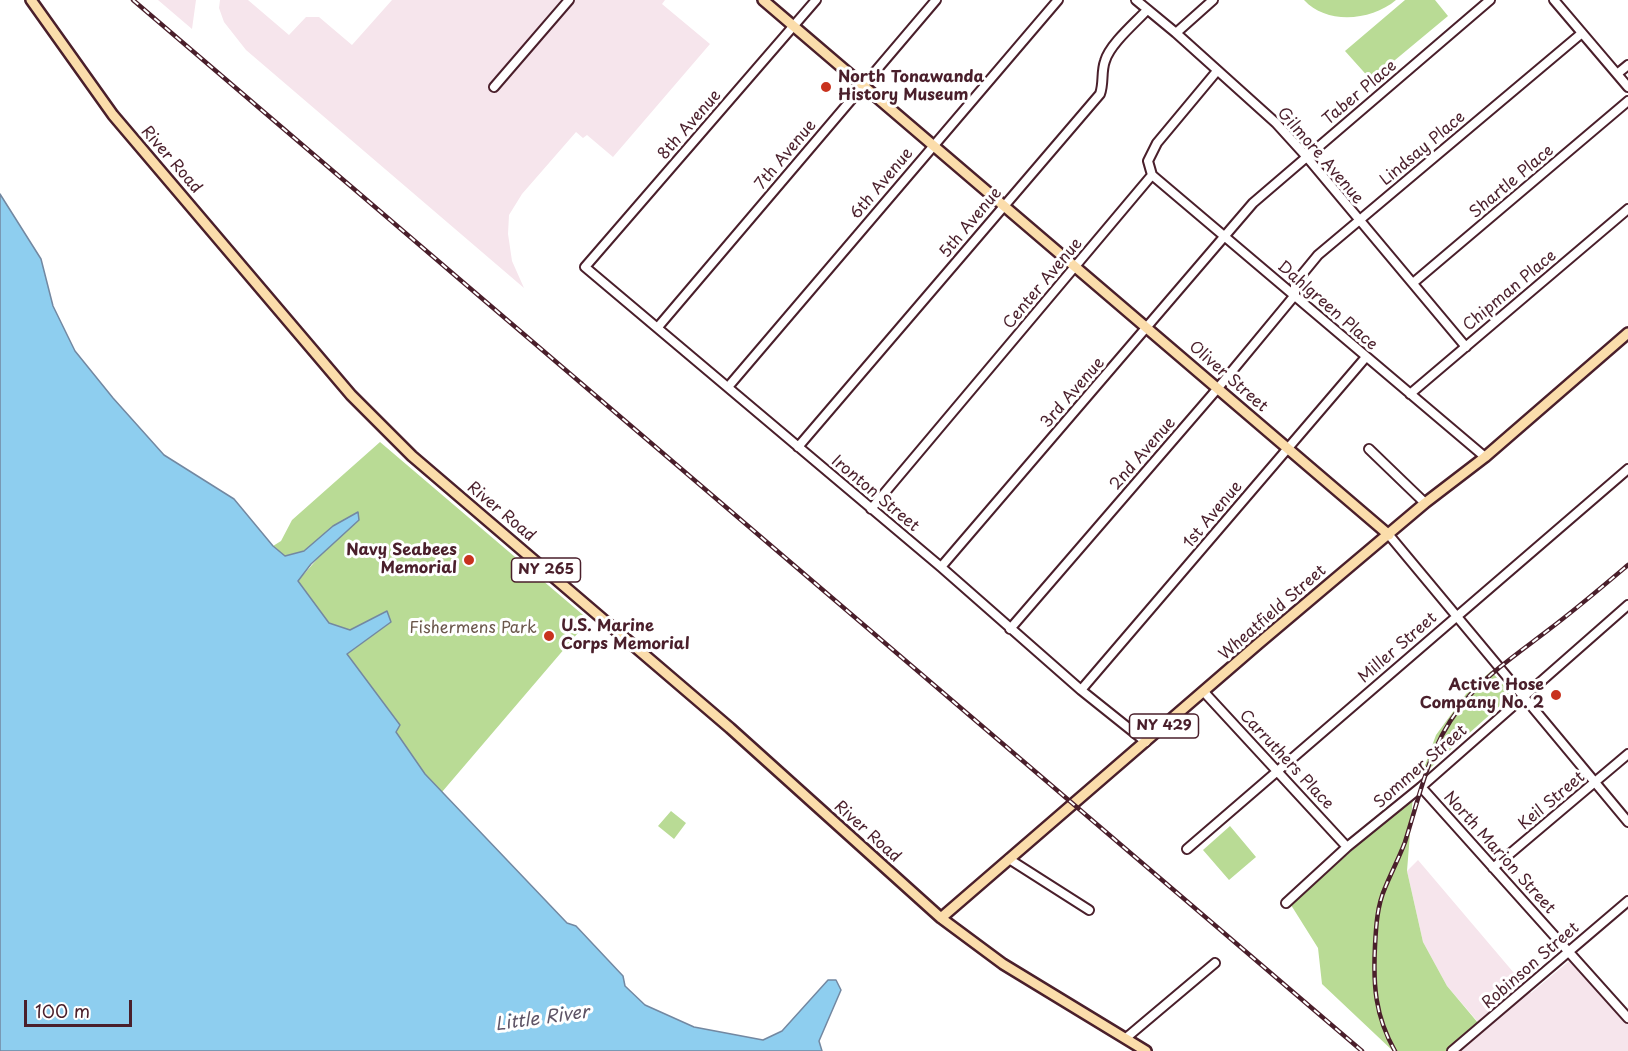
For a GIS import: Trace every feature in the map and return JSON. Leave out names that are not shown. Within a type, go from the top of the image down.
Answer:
[{"type":"main road","name":"River Road","points":[[31,0],[113,115],[371,417],[420,464],[730,728],[941,918],[1003,964],[1146,1051]]},
{"type":"main road","name":"Oliver Street","points":[[763,0],[1389,535]]},
{"type":"main road","name":"Wheatfield Street","points":[[941,918],[1258,644],[1425,503],[1485,457],[1628,333]]},
{"type":"street","points":[[494,87],[569,0]]},
{"type":"street","name":"8th Avenue","points":[[585,267],[816,0]]},
{"type":"street","name":"7th Avenue","points":[[658,327],[936,0]]},
{"type":"street","name":"6th Avenue","points":[[728,387],[1058,0]]},
{"type":"street","name":"Gilmore Avenue","points":[[1136,0],[1276,123],[1466,347]]},
{"type":"street","points":[[1176,33],[1212,0]]},
{"type":"street","name":"Taber Place","points":[[1225,235],[1253,203],[1306,156],[1490,0]]},
{"type":"street","points":[[1554,0],[1628,87]]},
{"type":"street","name":"5th Avenue","points":[[798,447],[1100,94],[1104,84],[1104,63],[1108,52],[1147,10]]},
{"type":"street","name":"Lindsay Place","points":[[1294,296],[1295,283],[1318,255],[1582,33]]},
{"type":"street","points":[[1617,74],[1628,65]]},
{"type":"street","points":[[1152,175],[1148,161],[1157,143],[1217,71]]},
{"type":"street","name":"Shartle Place","points":[[1413,283],[1628,101]]},
{"type":"street","name":"Dahlgreen Place","points":[[1152,175],[1485,457]]},
{"type":"street","name":"Center Avenue","points":[[871,508],[1152,175]]},
{"type":"street","name":"Chipman Place","points":[[1410,394],[1628,209]]},
{"type":"street","name":"3rd Avenue","points":[[941,567],[1225,235]]},
{"type":"street","name":"Ironton Street","points":[[585,267],[941,567],[1081,690],[1146,742]]},
{"type":"street","name":"2nd Avenue","points":[[1010,629],[1218,388],[1294,296]]},
{"type":"street","name":"1st Avenue","points":[[1081,690],[1366,357]]},
{"type":"street","points":[[1368,449],[1425,503]]},
{"type":"street","name":"Miller Street","points":[[1187,849],[1628,469]]},
{"type":"street","name":"Oliver Street","points":[[1389,535],[1628,822]]},
{"type":"street","name":"Sommer Street","points":[[1286,903],[1347,847],[1421,787],[1628,605]]},
{"type":"street","name":"Carruthers Place","points":[[1204,692],[1347,847]]},
{"type":"street","name":"Keil Street","points":[[1493,868],[1628,754]]},
{"type":"street","name":"North Marion Street","points":[[1421,787],[1628,1018]]},
{"type":"street","points":[[1009,859],[1089,910]]},
{"type":"street","name":"Robinson Street","points":[[1452,1051],[1628,901]]},
{"type":"street","points":[[1126,1038],[1215,963]]},
{"type":"shaded area","points":[[158,0],[196,0],[192,29]]},
{"type":"shaded area","points":[[220,0],[248,0],[289,35],[306,17],[319,17],[352,45],[392,0],[665,0],[662,4],[710,44],[613,157],[587,135],[583,138],[576,132],[522,194],[509,215],[508,234],[512,261],[524,288],[246,50],[224,22],[219,8]]},
{"type":"shaded area","points":[[1418,860],[1531,993],[1574,957],[1628,1023],[1628,1051],[1460,1051],[1484,1029],[1447,986],[1423,942],[1407,871]]},
{"type":"green space","points":[[1304,0],[1396,0],[1386,7],[1362,16],[1337,17],[1325,14]]},
{"type":"green space","points":[[1405,0],[1435,0],[1448,16],[1371,80],[1345,51]]},
{"type":"green space","name":"Fishermens Park","points":[[380,442],[589,620],[442,792],[425,774],[396,732],[400,725],[347,654],[391,622],[386,611],[350,631],[329,624],[298,581],[358,512],[333,526],[304,551],[285,556],[273,546],[281,541],[292,520]]},
{"type":"green space","points":[[1491,671],[1512,695],[1421,776],[1436,735],[1466,694]]},
{"type":"green space","points":[[1413,796],[1407,871],[1423,942],[1447,986],[1484,1030],[1460,1051],[1393,1051],[1322,984],[1318,948],[1291,905]]},
{"type":"green space","points":[[671,811],[686,823],[674,839],[658,826]]},
{"type":"green space","points":[[1230,826],[1256,857],[1229,880],[1203,850]]},
{"type":"water","name":"Little River","points":[[0,194],[41,259],[53,306],[75,351],[164,455],[234,499],[273,546],[285,556],[304,551],[333,526],[358,512],[359,520],[311,564],[298,581],[329,623],[350,630],[387,611],[391,622],[347,654],[400,725],[396,732],[425,774],[567,923],[576,926],[623,976],[625,986],[645,1005],[694,1027],[763,1040],[782,1031],[828,980],[836,980],[841,990],[819,1041],[822,1051],[0,1051]]},
{"type":"railway","points":[[133,0],[1362,1051]]},
{"type":"railway","points":[[1395,1051],[1379,1013],[1375,987],[1377,917],[1382,895],[1405,842],[1436,747],[1456,712],[1488,677],[1628,565]]},
{"type":"place","name":"North Tonawanda History Museum","points":[[826,87]]},
{"type":"place","name":"Navy Seabees Memorial","points":[[469,560]]},
{"type":"place","name":"U.S. Marine Corps Memorial","points":[[549,636]]},
{"type":"place","name":"Active Hose Company No. 2","points":[[1556,695]]}]
